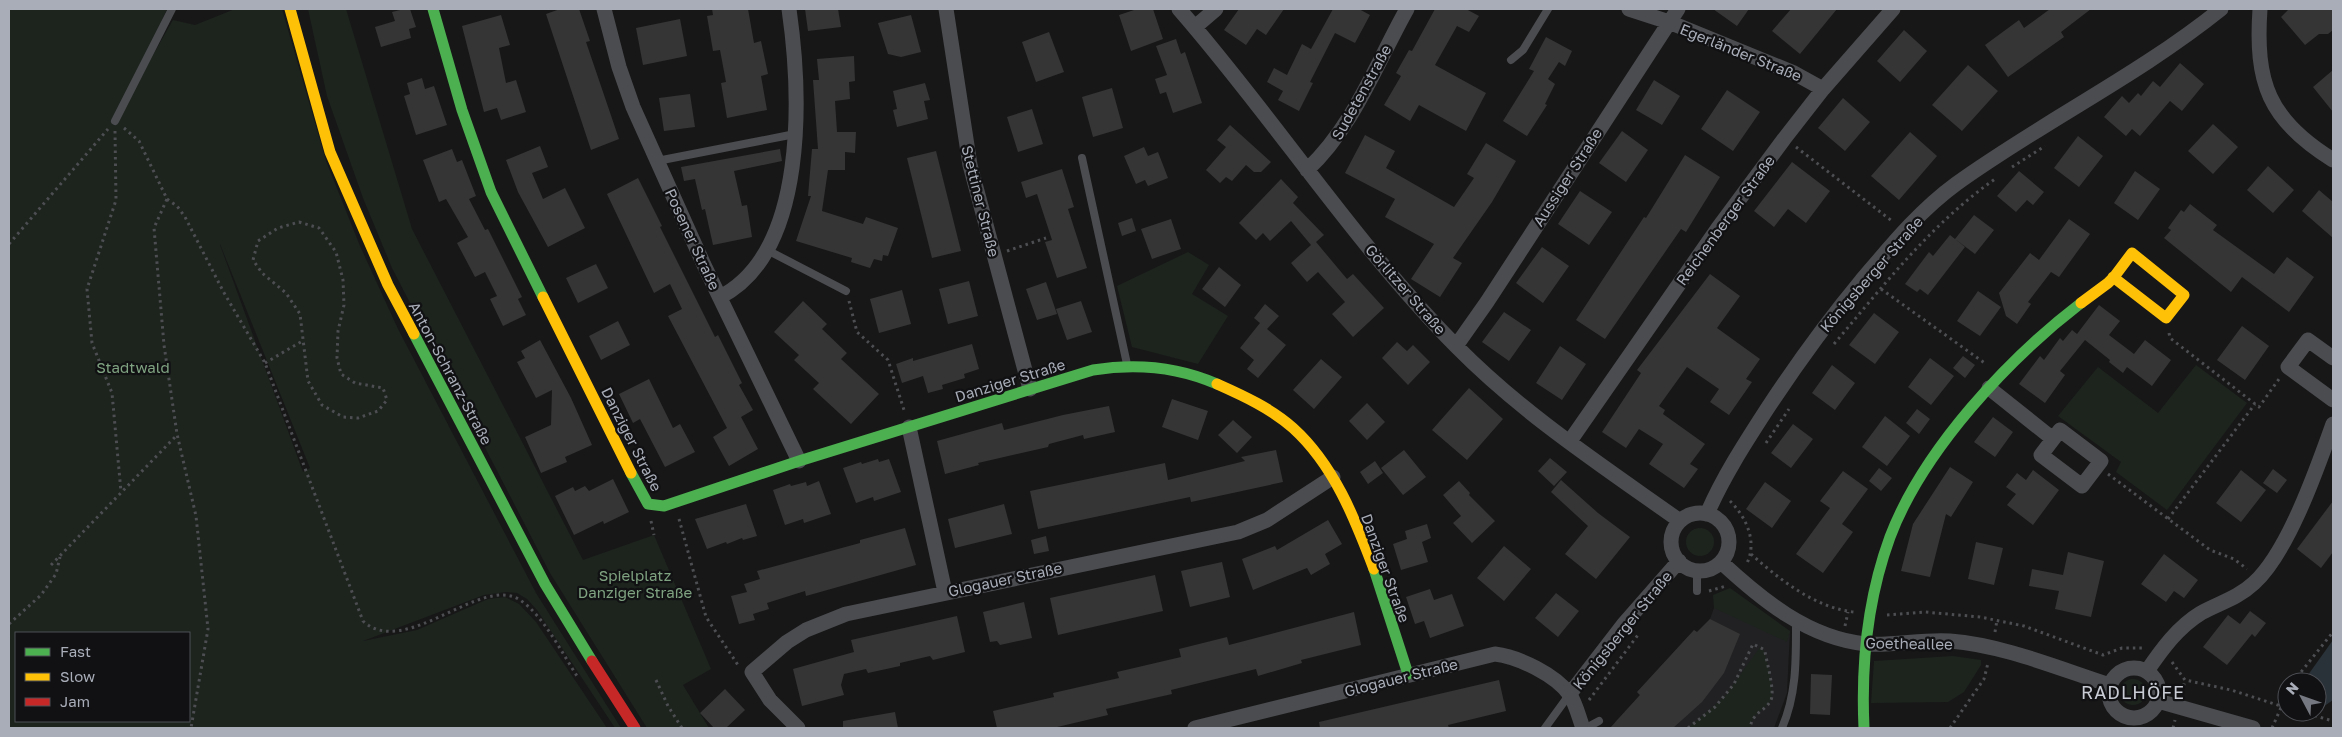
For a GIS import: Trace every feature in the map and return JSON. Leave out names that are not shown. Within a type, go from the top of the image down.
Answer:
[{"type":"street","name":"Anton-Schranz-Straße","points":[[290,9],[330,152],[388,285],[545,584],[635,728]]},
{"type":"street","name":"Danziger Straße","points":[[433,9],[475,148],[492,192],[642,496],[648,504],[655,506],[674,503],[799,461],[1093,370],[1127,365],[1178,371],[1214,382],[1272,413],[1294,429],[1315,453],[1332,477],[1362,536],[1408,674]]},
{"type":"street","name":"Posener Straße","points":[[604,9],[619,67],[633,107],[720,297],[799,461]]},
{"type":"street","points":[[720,297],[735,289],[748,278],[767,250],[775,233],[787,193],[797,103],[793,38],[789,9]]},
{"type":"street","name":"Stettiner Straße","points":[[946,9],[970,165],[1030,390]]},
{"type":"street","name":"Görlitzer Straße","points":[[1179,9],[1371,251],[1456,346],[1523,405],[1680,522]]},
{"type":"street","points":[[1195,27],[1216,9]]},
{"type":"street","name":"Sudetenstraße","points":[[1307,170],[1326,153],[1343,130],[1407,9]]},
{"type":"street","name":"Egerländer Straße","points":[[1629,9],[1668,22],[1794,73],[1823,89]]},
{"type":"street","name":"Aussiger Straße","points":[[1456,346],[1487,302],[1678,9]]},
{"type":"street","name":"Reichenberger Straße","points":[[1570,441],[1625,360],[1784,139],[1823,89],[1893,9]]},
{"type":"street","name":"Königsberger Straße","points":[[1707,514],[1722,497],[1744,444],[1813,342],[1904,230],[1954,186],[1992,159],[2186,38],[2221,9]]},
{"type":"street","points":[[2260,9],[2259,57],[2267,92],[2284,119],[2301,137],[2333,160]]},
{"type":"street","points":[[1864,728],[1862,712],[1871,615],[1884,552],[1899,516],[1932,463],[1989,388],[2048,328],[2114,278],[2132,253],[2184,294],[2166,318],[2114,278]]},
{"type":"street","points":[[2333,358],[2308,340],[2288,367],[2333,400]]},
{"type":"street","points":[[1989,388],[2053,439]]},
{"type":"street","points":[[2147,671],[2174,635],[2192,620],[2235,598],[2259,579],[2269,567],[2287,534],[2333,424]]},
{"type":"street","points":[[909,427],[945,592]]},
{"type":"street","points":[[2060,430],[2101,461],[2082,486],[2041,455],[2053,439],[2060,430]]},
{"type":"street","name":"Glogauer Straße","points":[[752,672],[787,642],[828,620],[945,592],[1238,532],[1267,520],[1332,477]]},
{"type":"street","points":[[1680,522],[1691,515],[1707,514],[1720,521],[1727,532],[1727,551],[1720,562],[1706,570],[1697,570]]},
{"type":"street","name":"Königsberger Straße","points":[[1680,522],[1672,537],[1674,554],[1684,566],[1697,570]]},
{"type":"street","name":"Königsberger Straße","points":[[1584,728],[1569,695],[1623,625],[1679,561]]},
{"type":"street","name":"Goetheallee","points":[[1720,562],[1773,607],[1796,621],[1842,639],[1867,644],[1950,641],[1991,648],[2110,685]]},
{"type":"street","name":"Glogauer Straße","points":[[1195,728],[1485,656],[1506,655],[1525,661],[1555,682],[1569,695]]},
{"type":"street","points":[[2129,668],[2147,671],[2159,686],[2158,701],[2150,713],[2134,723],[2119,714],[2114,708],[2109,692],[2110,685],[2122,671],[2129,668]]},
{"type":"street","points":[[752,672],[770,700],[798,728]]},
{"type":"street","points":[[2158,701],[2253,728]]},
{"type":"lane","points":[[115,121],[172,9]]},
{"type":"lane","points":[[1511,60],[1523,50],[1548,9]]},
{"type":"lane","points":[[657,161],[795,134]]},
{"type":"lane","points":[[1082,158],[1127,365]]},
{"type":"lane","points":[[767,250],[846,291]]},
{"type":"lane","points":[[1697,570],[1697,591]]},
{"type":"lane","points":[[1782,728],[1792,705],[1795,683],[1796,621]]},
{"type":"lane","points":[[1545,728],[1569,695]]},
{"type":"lane","points":[[1584,728],[1599,721]]},
{"type":"path","points":[[115,121],[139,141],[167,199],[177,206],[185,217],[223,290],[265,363],[363,621],[370,627],[383,632],[396,631],[435,619],[484,598],[510,595],[521,600],[540,620],[580,681]]},
{"type":"path","points":[[9,244],[115,121]]},
{"type":"path","points":[[115,121],[116,200],[87,289],[92,343],[112,393],[121,492]]},
{"type":"path","points":[[1784,139],[1904,230]]},
{"type":"path","points":[[2010,168],[2040,151],[2046,144]]},
{"type":"path","points":[[1832,346],[1924,239],[1974,193],[1996,178]]},
{"type":"path","points":[[167,199],[154,228],[164,345],[177,434],[196,516],[208,629],[191,728]]},
{"type":"path","points":[[299,222],[319,228],[336,252],[343,280],[344,305],[338,331],[337,358],[341,374],[355,383],[383,388],[387,400],[378,411],[358,418],[342,417],[322,405],[308,381],[304,340],[300,314],[286,293],[262,274],[253,260],[258,241],[278,228],[299,222]]},
{"type":"path","points":[[995,255],[1046,238]]},
{"type":"path","points":[[1881,289],[2001,375]]},
{"type":"path","points":[[846,291],[857,332],[888,360],[909,427]]},
{"type":"path","points":[[2166,318],[2170,338],[2259,407],[2288,367]]},
{"type":"path","points":[[265,363],[304,340]]},
{"type":"path","points":[[1765,445],[1793,402]]},
{"type":"path","points":[[2168,519],[2255,404]]},
{"type":"path","points":[[51,565],[177,434]]},
{"type":"path","points":[[2098,466],[2210,550],[2234,559],[2259,579]]},
{"type":"path","points":[[1697,591],[1719,589],[1737,577],[1751,554],[1751,539],[1746,522],[1722,497],[1734,493]]},
{"type":"path","points":[[674,503],[706,617],[737,664],[752,672]]},
{"type":"path","points":[[1751,554],[1781,580],[1798,591],[1848,612],[1894,616],[1925,612],[1964,614],[2024,626],[2103,655],[2134,646],[2160,653],[2173,663],[2185,680],[2230,690],[2277,705]]},
{"type":"path","points":[[9,624],[40,595],[56,574],[60,555]]},
{"type":"path","points":[[1950,728],[1984,679],[1997,620]]},
{"type":"path","points":[[2301,672],[2333,632]]},
{"type":"path","points":[[1688,728],[1715,707],[1730,690],[1753,644],[1765,652],[1772,693],[1768,703],[1755,715],[1750,728]]},
{"type":"path","points":[[656,680],[668,706],[682,728]]},
{"type":"path","points":[[2272,728],[2277,714]]},
{"type":"shaded area","points":[[1722,600],[1790,631],[1787,693],[1774,728],[1617,728],[1615,722],[1640,695],[1637,692],[1694,630],[1697,632],[1710,619],[1714,608]]},
{"type":"shaded area","points":[[2333,640],[2333,700],[2327,704],[2327,672],[2310,672]]},
{"type":"green space","name":"Stadtwald","points":[[9,9],[167,9],[119,114],[173,20],[195,25],[235,9],[282,9],[326,161],[360,246],[398,329],[536,593],[621,728],[615,728],[537,610],[527,599],[517,593],[506,592],[484,595],[363,641],[417,630],[488,599],[505,597],[519,604],[536,622],[607,728],[9,728]],"holes":[[[220,244],[310,468],[303,472]]]},
{"type":"green space","name":"Spielplatz Danziger Straße","points":[[308,9],[346,9],[412,229],[583,560],[654,535],[711,669],[683,685],[709,728],[647,728],[550,573],[392,268],[363,198],[327,96]]},
{"type":"green space","points":[[1188,252],[1209,265],[1192,294],[1228,316],[1198,364],[1132,347],[1117,286]]},
{"type":"green space","points":[[2196,365],[2247,403],[2167,510],[2116,472],[2121,462],[2058,416],[2098,367],[2158,413]]},
{"type":"green space","points":[[1700,528],[1710,532],[1714,542],[1710,552],[1700,556],[1690,552],[1686,542],[1690,532]]},
{"type":"green space","points":[[1730,588],[1790,631],[1787,642],[1714,608],[1713,595]]},
{"type":"green space","points":[[1760,647],[1763,649],[1768,667],[1772,696],[1768,704],[1751,722],[1750,728],[1688,728],[1725,696]]},
{"type":"green space","points":[[1953,656],[1981,660],[1981,665],[1964,692],[1948,702],[1871,703],[1874,661]]},
{"type":"green space","points":[[2133,679],[2142,683],[2146,692],[2142,701],[2133,705],[2124,701],[2120,692],[2124,683]]},
{"type":"building","points":[[410,9],[416,27],[409,29],[411,38],[381,47],[375,27],[395,21],[392,12]]},
{"type":"building","points":[[560,9],[579,9],[590,41],[586,42],[619,139],[591,150],[546,14]]},
{"type":"building","points":[[712,9],[748,9],[754,43],[761,41],[768,74],[761,76],[767,110],[727,118],[721,83],[726,82],[720,50],[713,51],[707,16],[713,15]]},
{"type":"building","points":[[805,9],[838,9],[841,27],[808,31]]},
{"type":"building","points":[[1137,9],[1153,9],[1163,39],[1131,51],[1119,15]]},
{"type":"building","points":[[1239,9],[1284,9],[1266,35],[1257,29],[1246,45],[1224,30]]},
{"type":"building","points":[[1333,9],[1359,9],[1370,15],[1355,43],[1335,33],[1310,82],[1313,83],[1299,111],[1278,100],[1283,91],[1267,82],[1274,68],[1287,75],[1302,44],[1311,49]]},
{"type":"building","points":[[1435,9],[1466,9],[1479,16],[1469,32],[1457,26],[1435,65],[1486,93],[1466,131],[1419,105],[1410,121],[1384,105],[1401,76],[1396,73],[1409,50],[1412,51]]},
{"type":"building","points":[[1713,9],[1749,9],[1737,26]]},
{"type":"building","points":[[1791,9],[1837,9],[1800,54],[1772,31]]},
{"type":"building","points":[[2050,9],[2091,9],[2061,32],[2064,37],[2008,77],[1985,45],[2019,20],[2024,28]]},
{"type":"building","points":[[2289,9],[2333,9],[2333,30],[2328,34],[2319,34],[2305,45],[2281,17]]},
{"type":"building","points":[[501,15],[510,45],[499,48],[506,83],[516,80],[526,112],[501,120],[497,108],[484,112],[462,26]]},
{"type":"building","points":[[911,15],[921,52],[901,57],[888,54],[878,23]]},
{"type":"building","points":[[680,19],[687,56],[643,65],[636,28]]},
{"type":"building","points":[[1904,30],[1927,51],[1900,82],[1877,61]]},
{"type":"building","points":[[1049,32],[1064,72],[1036,82],[1022,42]]},
{"type":"building","points":[[1546,37],[1572,51],[1565,66],[1559,62],[1548,79],[1555,84],[1545,104],[1547,105],[1527,136],[1503,121],[1534,71],[1529,69]]},
{"type":"building","points":[[1176,39],[1181,54],[1185,52],[1202,103],[1173,113],[1166,92],[1160,94],[1155,79],[1167,75],[1156,46]]},
{"type":"building","points":[[854,56],[855,81],[849,82],[850,99],[835,101],[837,132],[856,132],[855,153],[845,152],[845,170],[828,170],[822,211],[863,224],[866,217],[898,228],[888,256],[883,255],[882,261],[874,259],[870,268],[851,262],[852,258],[796,241],[811,196],[808,196],[812,149],[818,149],[813,80],[819,80],[817,59]]},
{"type":"building","points":[[2180,63],[2204,84],[2182,111],[2170,101],[2140,136],[2132,129],[2126,136],[2104,117],[2122,96],[2129,103],[2138,93],[2141,96],[2153,81],[2160,87]]},
{"type":"building","points":[[1968,65],[1998,91],[1962,131],[1932,105]]},
{"type":"building","points":[[2333,70],[2333,112],[2313,87]]},
{"type":"building","points":[[422,78],[425,89],[434,86],[447,125],[416,135],[404,96],[410,94],[407,83]]},
{"type":"building","points":[[1654,80],[1680,96],[1662,125],[1636,110]]},
{"type":"building","points":[[925,83],[930,100],[924,101],[928,119],[897,127],[893,110],[897,109],[893,91]]},
{"type":"building","points":[[1112,88],[1123,128],[1093,137],[1082,97]]},
{"type":"building","points":[[1727,90],[1760,112],[1733,151],[1701,129]]},
{"type":"building","points":[[690,94],[695,127],[664,131],[659,98]]},
{"type":"building","points":[[1843,98],[1870,122],[1845,151],[1818,128]]},
{"type":"building","points":[[1032,109],[1043,144],[1018,152],[1007,117]]},
{"type":"building","points":[[2213,124],[2238,147],[2213,174],[2188,151]]},
{"type":"building","points":[[1230,125],[1271,162],[1261,172],[1254,172],[1246,165],[1232,181],[1226,177],[1220,183],[1206,170],[1226,147],[1217,140]]},
{"type":"building","points":[[1622,131],[1648,150],[1626,182],[1599,163]]},
{"type":"building","points":[[1910,132],[1937,156],[1899,200],[1871,176]]},
{"type":"building","points":[[1365,135],[1395,151],[1386,168],[1454,207],[1474,178],[1467,174],[1486,143],[1516,161],[1492,202],[1453,258],[1462,263],[1440,297],[1411,279],[1434,244],[1385,217],[1395,199],[1345,173]]},
{"type":"building","points":[[2078,136],[2103,156],[2079,187],[2054,168]]},
{"type":"building","points":[[540,146],[548,167],[532,173],[543,199],[565,188],[585,228],[548,247],[518,192],[506,160]]},
{"type":"building","points":[[1144,147],[1148,156],[1158,152],[1168,178],[1148,186],[1145,180],[1136,184],[1124,156]]},
{"type":"building","points":[[452,149],[457,162],[462,160],[476,196],[469,199],[485,230],[488,229],[522,297],[518,299],[526,315],[503,326],[490,299],[497,296],[485,272],[475,277],[457,243],[468,237],[446,199],[439,202],[423,160]]},
{"type":"building","points":[[780,149],[782,161],[734,171],[742,206],[747,205],[752,237],[713,245],[705,209],[702,210],[695,179],[684,181],[681,167]]},
{"type":"building","points":[[936,151],[961,251],[932,258],[907,158]]},
{"type":"building","points":[[1685,155],[1720,177],[1686,232],[1681,229],[1605,339],[1576,320],[1644,217],[1646,218]]},
{"type":"building","points":[[1792,162],[1830,191],[1806,223],[1788,209],[1774,227],[1754,211]]},
{"type":"building","points":[[2268,166],[2294,190],[2273,213],[2247,190]]},
{"type":"building","points":[[1062,169],[1074,207],[1068,209],[1087,268],[1057,278],[1045,242],[1052,240],[1037,194],[1026,198],[1021,182]]},
{"type":"building","points":[[2019,171],[2044,192],[2033,205],[2027,200],[2016,212],[1997,196]]},
{"type":"building","points":[[2135,171],[2160,189],[2138,220],[2114,203]]},
{"type":"building","points":[[638,178],[662,226],[660,227],[715,337],[718,335],[742,383],[739,385],[753,410],[741,417],[758,449],[729,466],[713,437],[727,428],[668,316],[682,309],[670,284],[654,293],[607,194]]},
{"type":"building","points":[[1281,179],[1298,197],[1293,203],[1324,235],[1316,242],[1347,279],[1353,274],[1384,308],[1353,337],[1332,314],[1345,302],[1318,272],[1307,282],[1291,263],[1311,245],[1291,221],[1270,241],[1263,233],[1256,240],[1239,223]]},
{"type":"building","points":[[2319,190],[2333,202],[2333,238],[2302,211]]},
{"type":"building","points":[[1580,191],[1612,212],[1589,245],[1558,224]]},
{"type":"building","points":[[2190,204],[2217,225],[2213,230],[2274,274],[2287,257],[2314,277],[2289,312],[2242,277],[2231,292],[2164,238],[2171,230],[2168,228],[2181,210],[2184,212]]},
{"type":"building","points":[[1974,215],[1994,230],[1975,254],[1955,239]]},
{"type":"building","points":[[1132,218],[1136,231],[1122,236],[1118,223]]},
{"type":"building","points":[[1171,219],[1181,249],[1152,259],[1141,229]]},
{"type":"building","points":[[2069,219],[2090,234],[2059,277],[2051,272],[2028,302],[2031,304],[2017,324],[2006,316],[1999,293],[2030,253],[2039,260]]},
{"type":"building","points":[[1950,235],[1965,247],[1928,295],[1920,289],[1917,292],[1905,284],[1929,252],[1933,256]]},
{"type":"building","points":[[1542,247],[1569,266],[1543,303],[1516,283]]},
{"type":"building","points":[[596,264],[608,288],[578,303],[566,278]]},
{"type":"building","points":[[1219,267],[1241,285],[1225,307],[1202,289]]},
{"type":"building","points":[[1710,274],[1740,296],[1717,328],[1760,359],[1746,379],[1752,382],[1729,415],[1710,402],[1719,389],[1687,367],[1659,406],[1665,410],[1663,414],[1705,444],[1690,464],[1698,469],[1684,488],[1649,464],[1663,444],[1639,429],[1626,448],[1602,432],[1641,373],[1637,370]]},
{"type":"building","points":[[969,281],[978,316],[948,324],[939,289]]},
{"type":"building","points":[[1046,282],[1057,314],[1037,320],[1026,289]]},
{"type":"building","points":[[902,290],[911,324],[879,333],[870,299]]},
{"type":"building","points":[[1978,291],[2001,307],[1980,336],[1957,321]]},
{"type":"building","points":[[803,301],[827,324],[822,329],[847,353],[841,359],[879,394],[851,424],[813,389],[819,383],[794,360],[799,355],[774,332]]},
{"type":"building","points":[[1081,301],[1092,332],[1067,340],[1056,309]]},
{"type":"building","points":[[1265,304],[1279,316],[1267,329],[1254,318]]},
{"type":"building","points":[[2099,305],[2120,321],[2109,335],[2134,354],[2145,340],[2171,360],[2152,386],[2127,367],[2123,373],[2085,340],[2060,371],[2065,375],[2045,403],[2019,384],[2040,356],[2044,360],[2060,338],[2063,341],[2072,330],[2077,334]]},
{"type":"building","points":[[1504,312],[1531,330],[1509,361],[1482,342]]},
{"type":"building","points":[[1874,313],[1899,332],[1875,364],[1849,345]]},
{"type":"building","points":[[618,321],[630,345],[601,360],[589,336]]},
{"type":"building","points":[[1260,323],[1286,345],[1258,378],[1247,369],[1254,360],[1240,348]]},
{"type":"building","points":[[2242,326],[2269,346],[2245,380],[2217,360]]},
{"type":"building","points":[[540,340],[571,398],[592,445],[565,457],[567,462],[541,473],[525,437],[551,425],[552,390],[536,398],[517,362],[525,358],[521,351]]},
{"type":"building","points":[[1397,342],[1407,351],[1413,345],[1430,362],[1408,385],[1382,358]]},
{"type":"building","points":[[972,344],[979,369],[964,374],[965,378],[942,385],[943,389],[928,393],[923,376],[902,383],[896,364]]},
{"type":"building","points":[[1560,346],[1586,364],[1562,400],[1536,383]]},
{"type":"building","points":[[1963,356],[1975,365],[1965,378],[1953,368]]},
{"type":"building","points":[[1930,358],[1954,376],[1931,405],[1908,387]]},
{"type":"building","points":[[1321,359],[1342,377],[1314,409],[1293,390]]},
{"type":"building","points":[[1832,365],[1855,383],[1835,410],[1812,393]]},
{"type":"building","points":[[649,379],[673,428],[680,424],[695,452],[665,467],[640,419],[633,423],[619,394]]},
{"type":"building","points":[[1469,388],[1503,419],[1467,460],[1432,430]]},
{"type":"building","points":[[1172,399],[1208,411],[1198,440],[1162,427]]},
{"type":"building","points":[[1367,403],[1385,422],[1367,440],[1349,421]]},
{"type":"building","points":[[1109,406],[1115,432],[1084,439],[1083,435],[1049,444],[1048,447],[978,463],[979,465],[945,474],[937,441],[1002,423],[1004,430]]},
{"type":"building","points":[[1917,409],[1930,419],[1919,434],[1906,423]]},
{"type":"building","points":[[1885,416],[1910,436],[1887,466],[1862,447]]},
{"type":"building","points":[[1993,417],[2013,432],[1995,457],[1974,442]]},
{"type":"building","points":[[1233,420],[1252,437],[1237,453],[1218,435]]},
{"type":"building","points":[[1793,424],[1813,439],[1791,468],[1771,453]]},
{"type":"building","points":[[1276,450],[1283,482],[1191,502],[1190,497],[1038,529],[1030,491],[1165,463],[1168,480],[1245,461],[1241,457]]},
{"type":"building","points":[[1404,450],[1426,477],[1403,495],[1381,468]]},
{"type":"building","points":[[1550,458],[1567,472],[1554,486],[1538,471]]},
{"type":"building","points":[[878,459],[879,462],[889,459],[901,492],[874,501],[873,497],[856,503],[843,468]]},
{"type":"building","points":[[1375,461],[1383,473],[1368,484],[1360,472]]},
{"type":"building","points":[[1950,467],[1973,482],[1951,517],[1946,514],[1930,577],[1901,571],[1913,524]]},
{"type":"building","points":[[1879,468],[1892,478],[1881,491],[1869,481]]},
{"type":"building","points":[[2273,469],[2287,480],[2277,493],[2263,483]]},
{"type":"building","points":[[2033,470],[2059,490],[2033,525],[2007,505],[2016,494],[2006,487],[2017,473],[2026,480]]},
{"type":"building","points":[[2241,470],[2266,490],[2241,522],[2216,503]]},
{"type":"building","points":[[1843,471],[1868,489],[1842,524],[1853,532],[1823,573],[1796,554],[1830,508],[1820,501]]},
{"type":"building","points":[[613,479],[629,512],[604,524],[603,521],[574,535],[555,496],[573,487],[575,491],[585,486],[589,491]]},
{"type":"building","points":[[1561,480],[1598,513],[1630,537],[1596,579],[1565,554],[1588,526],[1551,492]]},
{"type":"building","points":[[819,481],[831,514],[804,523],[803,519],[785,525],[773,490],[790,484],[791,486],[806,482],[807,486]]},
{"type":"building","points":[[1459,481],[1470,493],[1469,495],[1495,521],[1472,543],[1453,523],[1461,516],[1443,495]]},
{"type":"building","points":[[1765,482],[1791,501],[1772,528],[1746,509]]},
{"type":"building","points":[[2333,501],[2333,552],[2321,568],[2297,549]]},
{"type":"building","points":[[746,504],[757,536],[743,540],[742,538],[727,544],[726,542],[707,549],[695,519]]},
{"type":"building","points":[[1004,504],[1012,534],[955,548],[948,519]]},
{"type":"building","points":[[1328,520],[1342,544],[1325,554],[1330,564],[1311,575],[1307,568],[1253,590],[1242,559],[1275,546],[1277,550]]},
{"type":"building","points":[[1427,524],[1431,538],[1422,542],[1428,562],[1401,570],[1393,544],[1407,539],[1405,531]]},
{"type":"building","points":[[905,528],[916,565],[806,596],[805,591],[767,603],[769,609],[753,614],[755,620],[739,624],[731,596],[747,592],[744,584],[760,579],[757,571],[860,543],[860,540]]},
{"type":"building","points":[[1046,536],[1049,551],[1034,554],[1031,540]]},
{"type":"building","points":[[1976,542],[2003,548],[1994,585],[1968,579]]},
{"type":"building","points":[[1504,546],[1531,569],[1504,601],[1477,578]]},
{"type":"building","points":[[2068,552],[2104,561],[2091,617],[2055,609],[2059,591],[2029,586],[2032,569],[2063,575]]},
{"type":"building","points":[[2164,554],[2198,580],[2184,598],[2174,591],[2166,602],[2141,584]]},
{"type":"building","points":[[1222,562],[1230,597],[1190,607],[1181,571]]},
{"type":"building","points":[[1155,575],[1163,611],[1058,635],[1050,598]]},
{"type":"building","points":[[1430,589],[1434,600],[1452,594],[1464,626],[1430,638],[1424,621],[1415,624],[1406,597]]},
{"type":"building","points":[[1556,593],[1579,611],[1558,637],[1535,618]]},
{"type":"building","points":[[1024,602],[1032,638],[1000,645],[997,641],[990,642],[983,612]]},
{"type":"building","points":[[2250,611],[2266,623],[2255,637],[2252,634],[2227,665],[2203,647],[2228,615],[2240,624]]},
{"type":"building","points":[[1354,612],[1361,645],[1301,660],[1302,663],[1258,676],[1256,669],[1171,690],[1172,694],[1106,709],[1108,715],[1053,728],[997,728],[993,711],[1054,697],[1053,693],[1119,678],[1117,672],[1181,657],[1179,649],[1227,637],[1229,645]]},
{"type":"building","points":[[957,616],[965,652],[933,660],[930,656],[900,663],[900,666],[868,673],[866,669],[844,674],[841,685],[844,695],[802,706],[793,669],[854,652],[851,640]]},
{"type":"building","points":[[1710,619],[1740,634],[1724,673],[1702,702],[1673,728],[1610,728],[1640,695],[1637,692],[1694,630],[1697,632]]},
{"type":"building","points":[[1811,674],[1832,675],[1830,715],[1810,714]]},
{"type":"building","points":[[1499,680],[1506,711],[1448,725],[1449,728],[1320,728],[1319,722]]},
{"type":"building","points":[[725,689],[745,710],[726,728],[714,728],[700,713]]},
{"type":"building","points":[[895,712],[898,728],[843,728],[843,721]]},
{"type":"traffic: fast","points":[[433,9],[462,110],[491,192],[543,297]]},
{"type":"traffic: fast","points":[[1864,728],[1865,655],[1871,607],[1882,560],[1905,504],[1946,439],[1970,408],[2025,351],[2081,303]]},
{"type":"traffic: fast","points":[[414,334],[545,584],[592,661]]},
{"type":"traffic: fast","points":[[631,473],[648,504],[664,506],[799,461],[1093,370],[1125,367],[1156,368],[1172,370],[1217,384]]},
{"type":"traffic: fast","points":[[1374,569],[1408,674]]},
{"type":"traffic: slow","points":[[290,9],[330,152],[388,285],[414,334]]},
{"type":"traffic: slow","points":[[2081,303],[2108,283],[2132,253],[2184,295],[2166,318],[2113,277]]},
{"type":"traffic: slow","points":[[543,297],[631,473]]},
{"type":"traffic: slow","points":[[1217,384],[1267,409],[1293,428],[1307,443],[1332,476],[1342,494],[1374,569]]},
{"type":"traffic: jam","points":[[592,661],[635,728]]},
{"type":"district","name":"RADLHÖFE","points":[[2133,692]]}]
